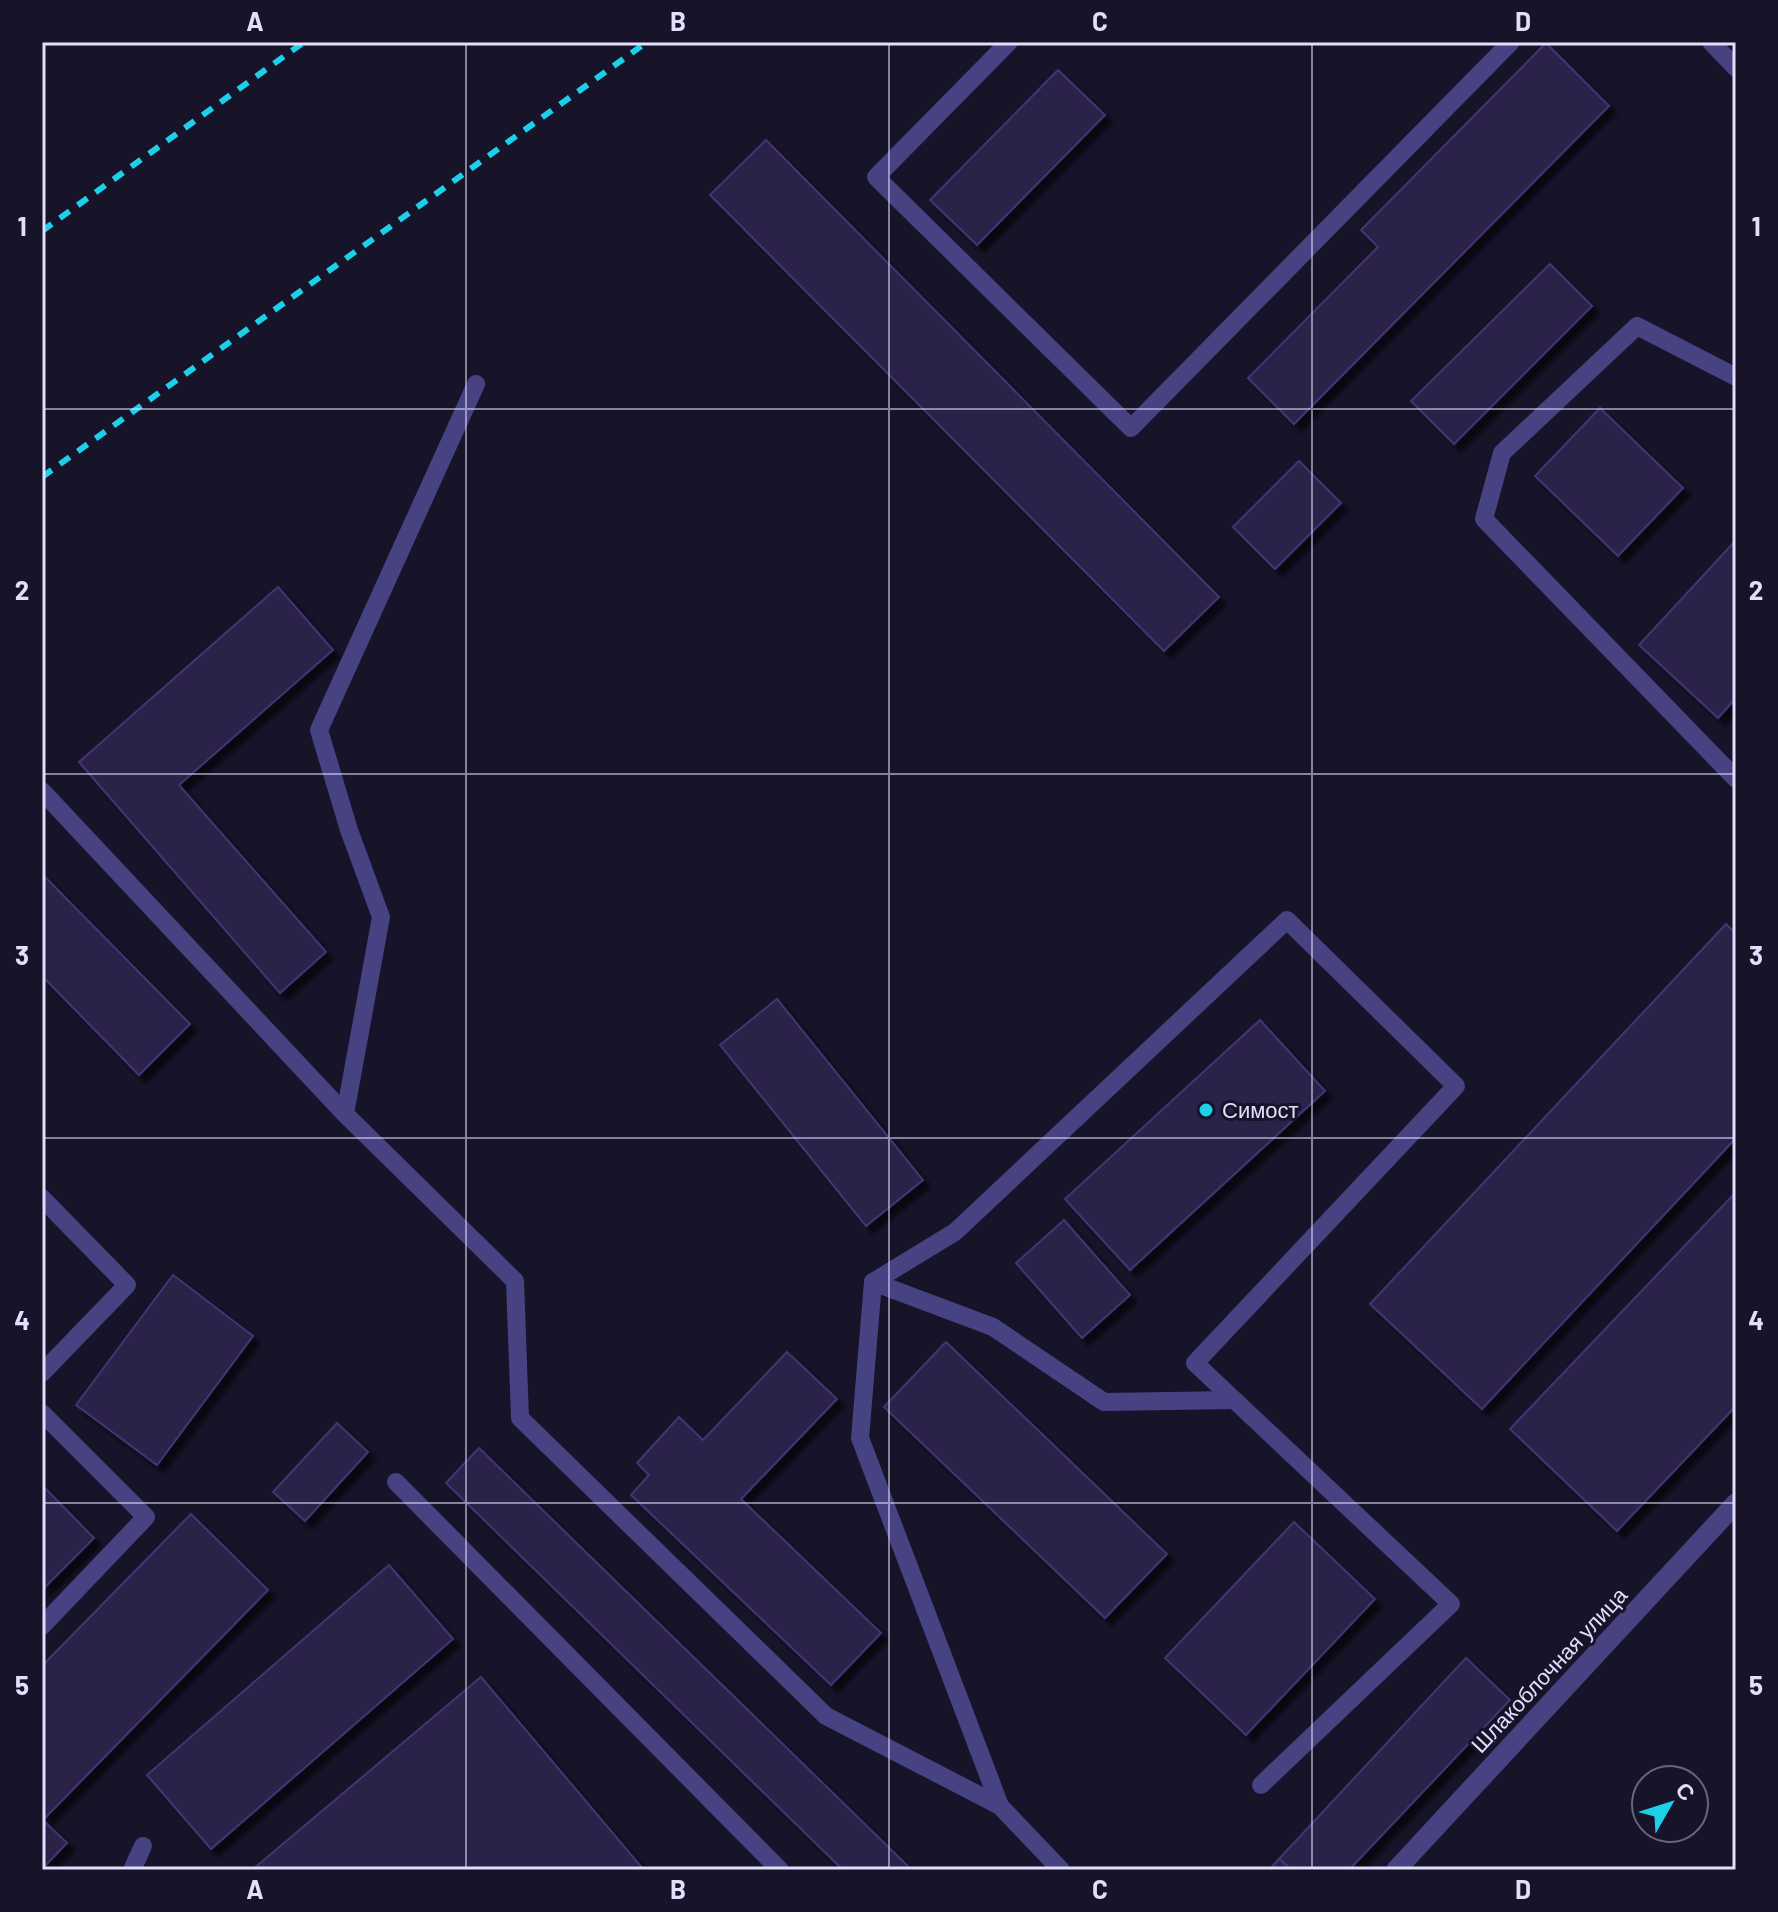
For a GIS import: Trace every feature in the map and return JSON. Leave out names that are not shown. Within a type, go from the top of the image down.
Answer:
[{"type":"street","name":"Шлакоблочная улица","points":[[1396,1870],[1736,1503]]},
{"type":"lane","points":[[1009,42],[876,177],[1131,428],[1511,42]]},
{"type":"lane","points":[[1711,42],[1736,68]]},
{"type":"lane","points":[[1732,766],[1484,519],[1502,453],[1637,326],[1736,377]]},
{"type":"lane","points":[[345,1114],[381,917],[349,830],[319,730],[476,384]]},
{"type":"lane","points":[[42,791],[345,1114],[515,1281],[520,1418],[826,1716],[1000,1806],[1061,1870]]},
{"type":"lane","points":[[873,1282],[955,1232],[1287,920],[1456,1086],[1195,1363],[1451,1604],[1261,1785]]},
{"type":"lane","points":[[42,1198],[127,1285],[42,1373]]},
{"type":"lane","points":[[873,1282],[860,1438],[1000,1806]]},
{"type":"lane","points":[[873,1282],[993,1327],[1104,1402],[1234,1400]]},
{"type":"lane","points":[[42,1413],[146,1517],[42,1626]]},
{"type":"lane","points":[[396,1482],[780,1870]]},
{"type":"lane","points":[[132,1870],[143,1846]]},
{"type":"building","points":[[1546,43],[1609,106],[1294,424],[1248,378],[1378,247],[1361,230]]},
{"type":"building","points":[[1058,70],[1105,115],[977,245],[930,200]]},
{"type":"building","points":[[766,140],[1219,597],[1164,651],[710,195]]},
{"type":"building","points":[[1550,264],[1592,306],[1454,444],[1411,401]]},
{"type":"building","points":[[1600,408],[1683,488],[1618,556],[1535,476]]},
{"type":"building","points":[[1299,461],[1341,503],[1275,569],[1233,527]]},
{"type":"building","points":[[1736,540],[1736,698],[1718,718],[1639,645]]},
{"type":"building","points":[[278,587],[333,650],[179,785],[326,952],[280,993],[79,762]]},
{"type":"building","points":[[42,874],[190,1024],[139,1075],[42,976]]},
{"type":"building","points":[[1726,924],[1736,934],[1736,1138],[1482,1409],[1370,1304]]},
{"type":"building","points":[[777,999],[923,1180],[866,1226],[720,1045]]},
{"type":"building","points":[[1260,1020],[1325,1091],[1130,1270],[1065,1199]]},
{"type":"building","points":[[1736,1192],[1736,1406],[1617,1531],[1510,1429]]},
{"type":"building","points":[[1064,1220],[1130,1295],[1082,1338],[1016,1263]]},
{"type":"building","points":[[173,1275],[253,1336],[157,1465],[76,1405]]},
{"type":"building","points":[[946,1342],[1167,1554],[1105,1618],[884,1407]]},
{"type":"building","points":[[787,1352],[837,1399],[741,1499],[881,1633],[831,1685],[631,1495],[649,1475],[637,1463],[679,1417],[703,1440]]},
{"type":"building","points":[[337,1423],[368,1452],[305,1521],[273,1492]]},
{"type":"building","points":[[479,1448],[912,1870],[843,1870],[446,1483]]},
{"type":"building","points":[[42,1485],[94,1538],[42,1590]]},
{"type":"building","points":[[191,1514],[268,1590],[43,1820],[67,1843],[42,1869],[42,1666]]},
{"type":"building","points":[[1294,1522],[1375,1599],[1246,1735],[1165,1658]]},
{"type":"building","points":[[389,1565],[453,1639],[211,1849],[147,1775]]},
{"type":"building","points":[[1466,1658],[1510,1700],[1349,1870],[1292,1870],[1279,1859]]},
{"type":"building","points":[[481,1677],[644,1870],[252,1870]]},
{"type":"building","points":[[1279,1859],[1292,1870],[1269,1870]]},
{"type":"railway","points":[[42,231],[304,42]]},
{"type":"railway","points":[[42,477],[647,42]]},
{"type":"place","name":"Симост","points":[[1206,1110]]}]
